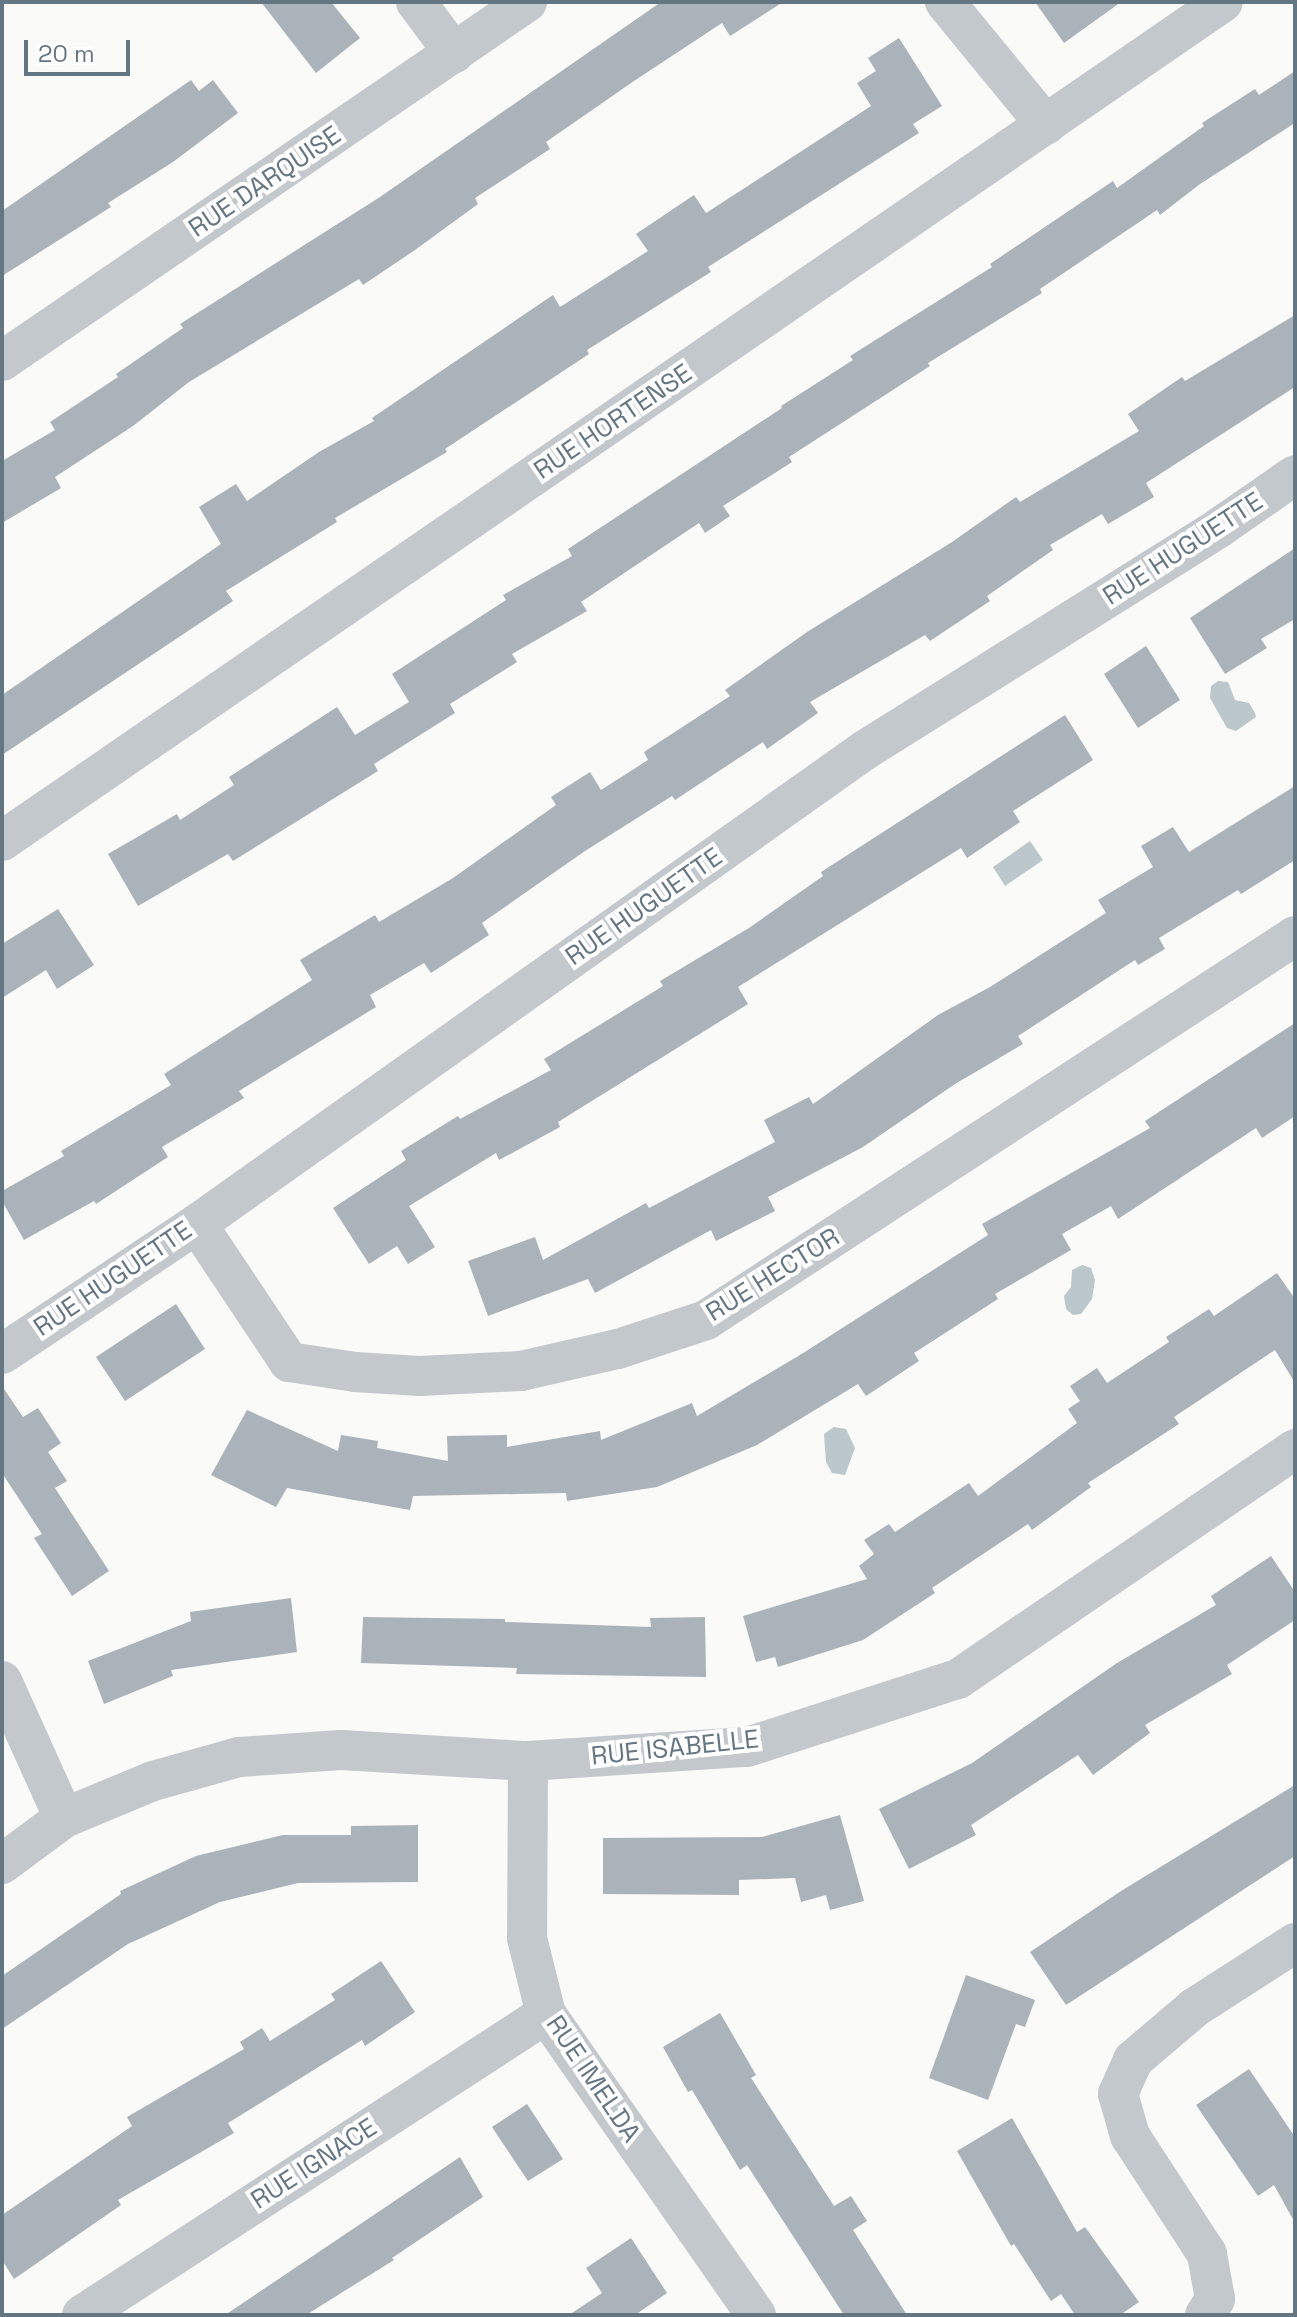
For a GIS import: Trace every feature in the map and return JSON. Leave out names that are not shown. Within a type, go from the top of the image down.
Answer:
[{"type":"street","points":[[416,2],[454,53]]},
{"type":"street","name":"RUE DARQUISE","points":[[2,361],[527,2]]},
{"type":"street","points":[[945,2],[1046,125]]},
{"type":"street","name":"RUE HORTENSE","points":[[2,841],[1223,2]]},
{"type":"street","name":"RUE HUGUETTE","points":[[2,1354],[197,1224],[865,750],[1207,535],[1295,475]]},
{"type":"street","name":"RUE HECTOR","points":[[197,1224],[289,1362],[355,1372],[420,1376],[521,1371],[618,1349],[706,1320],[1295,936]]},
{"type":"street","name":"RUE ISABELLE","points":[[2,1864],[64,1818],[153,1781],[239,1757],[341,1750],[528,1761],[747,1747],[958,1679],[1295,1449]]},
{"type":"street","points":[[2,1681],[64,1818]]},
{"type":"street","name":"RUE IMELDA","points":[[528,1761],[527,1938],[546,2014],[756,2315]]},
{"type":"street","points":[[1205,2315],[1215,2299],[1207,2254],[1130,2136],[1118,2094],[1133,2060],[1184,2016],[1295,1943]]},
{"type":"street","name":"RUE IGNACE","points":[[82,2315],[546,2014]]},
{"type":"shaded area","points":[[1218,681],[1228,682],[1235,700],[1249,703],[1255,713],[1256,717],[1236,731],[1227,728],[1210,698],[1211,686]]},
{"type":"shaded area","points":[[1030,841],[1043,860],[1005,886],[993,867]]},
{"type":"shaded area","points":[[1082,1265],[1091,1268],[1095,1280],[1092,1299],[1081,1314],[1073,1315],[1066,1309],[1064,1296],[1071,1287],[1072,1270]]},
{"type":"shaded area","points":[[834,1427],[846,1429],[855,1448],[845,1475],[832,1473],[826,1462],[824,1434]]},
{"type":"building","points":[[261,2],[331,2],[360,38],[316,73]]},
{"type":"building","points":[[661,2],[783,2],[730,36],[722,23],[634,81],[546,142],[550,149],[475,198],[478,204],[415,250],[363,285],[359,279],[189,382],[133,426],[55,477],[61,488],[2,523],[2,461],[55,430],[50,422],[118,377],[116,374],[183,328],[180,324],[380,197]]},
{"type":"building","points":[[1035,2],[1121,2],[1064,43]]},
{"type":"building","points":[[899,38],[942,106],[913,124],[919,133],[708,267],[711,272],[587,350],[589,354],[445,449],[447,452],[335,518],[337,522],[226,591],[233,601],[2,755],[2,695],[221,544],[199,507],[236,484],[247,501],[319,452],[374,421],[372,418],[553,295],[560,307],[648,251],[636,234],[694,195],[706,213],[871,106],[857,83],[876,71],[868,58]]},
{"type":"building","points":[[1295,71],[1295,123],[1200,184],[1160,215],[1157,210],[1040,289],[1042,293],[928,363],[930,366],[789,457],[792,462],[723,506],[730,516],[705,533],[699,523],[581,602],[587,611],[512,654],[517,662],[450,704],[455,713],[374,764],[378,771],[233,861],[228,854],[138,906],[108,854],[177,814],[180,820],[234,785],[229,777],[337,707],[355,735],[409,702],[392,674],[506,600],[503,595],[572,556],[568,549],[853,360],[850,356],[992,267],[990,264],[1113,181],[1117,188],[1204,126],[1202,123],[1255,89],[1259,95]]},
{"type":"building","points":[[191,80],[199,91],[213,80],[238,113],[173,162],[108,203],[111,207],[2,276],[2,211]]},
{"type":"building","points":[[1295,315],[1295,387],[1146,483],[1154,497],[1108,524],[1102,514],[1050,545],[1053,550],[987,596],[990,601],[930,641],[925,635],[810,702],[818,713],[767,749],[763,742],[675,800],[672,796],[585,851],[482,923],[489,935],[431,973],[424,963],[370,995],[376,1007],[239,1091],[244,1098],[162,1147],[168,1157],[96,1204],[94,1201],[24,1240],[2,1201],[2,1191],[64,1156],[61,1151],[171,1085],[164,1074],[312,980],[300,960],[375,915],[379,922],[453,878],[556,805],[551,797],[590,772],[601,790],[648,760],[644,752],[730,696],[725,690],[807,632],[952,542],[1016,497],[1020,502],[1139,431],[1128,414],[1182,377],[1185,381]]},
{"type":"building","points":[[1295,548],[1295,619],[1261,639],[1267,648],[1225,674],[1190,618]]},
{"type":"building","points":[[1146,646],[1180,700],[1138,728],[1104,674]]},
{"type":"building","points":[[1065,715],[1093,760],[1013,811],[1020,822],[967,858],[961,848],[738,987],[748,1004],[558,1122],[560,1127],[499,1160],[496,1153],[409,1206],[435,1247],[408,1264],[397,1246],[369,1264],[333,1208],[406,1160],[401,1151],[458,1116],[460,1119],[551,1070],[544,1059],[663,986],[660,981],[749,928],[823,876],[821,872]]},
{"type":"building","points":[[1295,786],[1295,860],[1241,894],[1238,890],[1159,938],[1165,949],[1138,965],[1135,960],[1018,1036],[1023,1044],[955,1084],[863,1147],[768,1197],[775,1211],[716,1241],[711,1230],[595,1293],[588,1279],[488,1316],[468,1261],[535,1237],[543,1260],[646,1203],[649,1208],[775,1142],[764,1120],[809,1097],[813,1104],[938,1015],[990,987],[1106,913],[1098,900],[1153,867],[1141,846],[1173,827],[1189,852]]},
{"type":"building","points":[[58,909],[94,965],[57,989],[46,970],[2,998],[2,944]]},
{"type":"building","points":[[1295,1023],[1295,1116],[1262,1138],[1256,1128],[1118,1219],[1111,1206],[1062,1234],[1071,1250],[995,1294],[998,1299],[914,1353],[919,1361],[866,1396],[858,1384],[757,1445],[657,1487],[567,1501],[566,1493],[413,1496],[410,1510],[287,1488],[276,1507],[211,1475],[247,1410],[338,1451],[341,1435],[378,1441],[377,1448],[448,1461],[447,1436],[507,1435],[507,1447],[600,1431],[601,1440],[692,1403],[697,1416],[800,1355],[988,1235],[982,1224],[1150,1128],[1145,1121]]},
{"type":"building","points":[[1277,1273],[1295,1299],[1295,1383],[1275,1350],[1174,1417],[1179,1424],[1088,1483],[1091,1487],[1032,1530],[1028,1524],[932,1588],[935,1593],[863,1640],[778,1667],[775,1657],[756,1662],[743,1616],[867,1579],[859,1566],[874,1554],[864,1540],[889,1524],[895,1532],[969,1483],[978,1496],[1077,1423],[1068,1409],[1080,1401],[1070,1386],[1097,1368],[1107,1383],[1169,1342],[1166,1337],[1209,1309],[1214,1316]]},
{"type":"building","points":[[176,1304],[205,1349],[125,1401],[96,1357]]},
{"type":"building","points":[[2,1386],[23,1417],[38,1408],[61,1443],[48,1452],[67,1481],[55,1488],[109,1571],[72,1596],[34,1538],[42,1534],[2,1473]]},
{"type":"building","points":[[1271,1556],[1295,1592],[1295,1620],[1227,1665],[1232,1674],[1145,1725],[1150,1733],[1093,1775],[1078,1755],[971,1825],[976,1835],[909,1869],[879,1809],[972,1763],[1117,1663],[1216,1605],[1211,1596]]},
{"type":"building","points":[[291,1598],[297,1652],[171,1670],[173,1676],[104,1704],[88,1661],[191,1621],[190,1612]]},
{"type":"building","points":[[363,1617],[505,1619],[505,1622],[651,1627],[650,1618],[705,1617],[706,1677],[516,1674],[517,1668],[361,1663]]},
{"type":"building","points":[[1295,1785],[1295,1856],[1066,2005],[1030,1952],[1121,1891]]},
{"type":"building","points":[[840,1815],[864,1901],[830,1910],[826,1895],[801,1902],[795,1878],[739,1880],[739,1895],[603,1894],[603,1838],[762,1837]]},
{"type":"building","points":[[418,1825],[418,1882],[298,1883],[220,1902],[128,1944],[2,2029],[2,1976],[121,1894],[120,1891],[196,1856],[283,1835],[351,1835],[351,1826]]},
{"type":"building","points":[[381,1961],[415,2012],[365,2046],[362,2040],[228,2123],[234,2133],[118,2200],[121,2205],[14,2279],[2,2260],[2,2215],[132,2126],[127,2117],[244,2049],[240,2042],[262,2028],[270,2041],[335,2000],[331,1994]]},
{"type":"building","points":[[966,1975],[1035,2000],[1025,2027],[1016,2024],[988,2100],[929,2078]]},
{"type":"building","points":[[720,2013],[756,2075],[751,2078],[834,2206],[851,2196],[867,2221],[853,2230],[907,2315],[844,2315],[747,2165],[740,2170],[692,2090],[688,2092],[663,2047]]},
{"type":"building","points":[[1249,2069],[1295,2137],[1295,2223],[1274,2185],[1258,2196],[1196,2105]]},
{"type":"building","points":[[527,2104],[563,2159],[528,2181],[492,2127]]},
{"type":"building","points":[[1012,2118],[1077,2232],[1085,2227],[1139,2302],[1120,2315],[1075,2315],[1061,2294],[1051,2301],[1014,2244],[1011,2246],[957,2151]]},
{"type":"building","points":[[460,2157],[483,2197],[392,2258],[394,2260],[306,2315],[225,2315]]},
{"type":"building","points":[[631,2238],[667,2293],[635,2315],[569,2315],[602,2293],[586,2268]]}]
